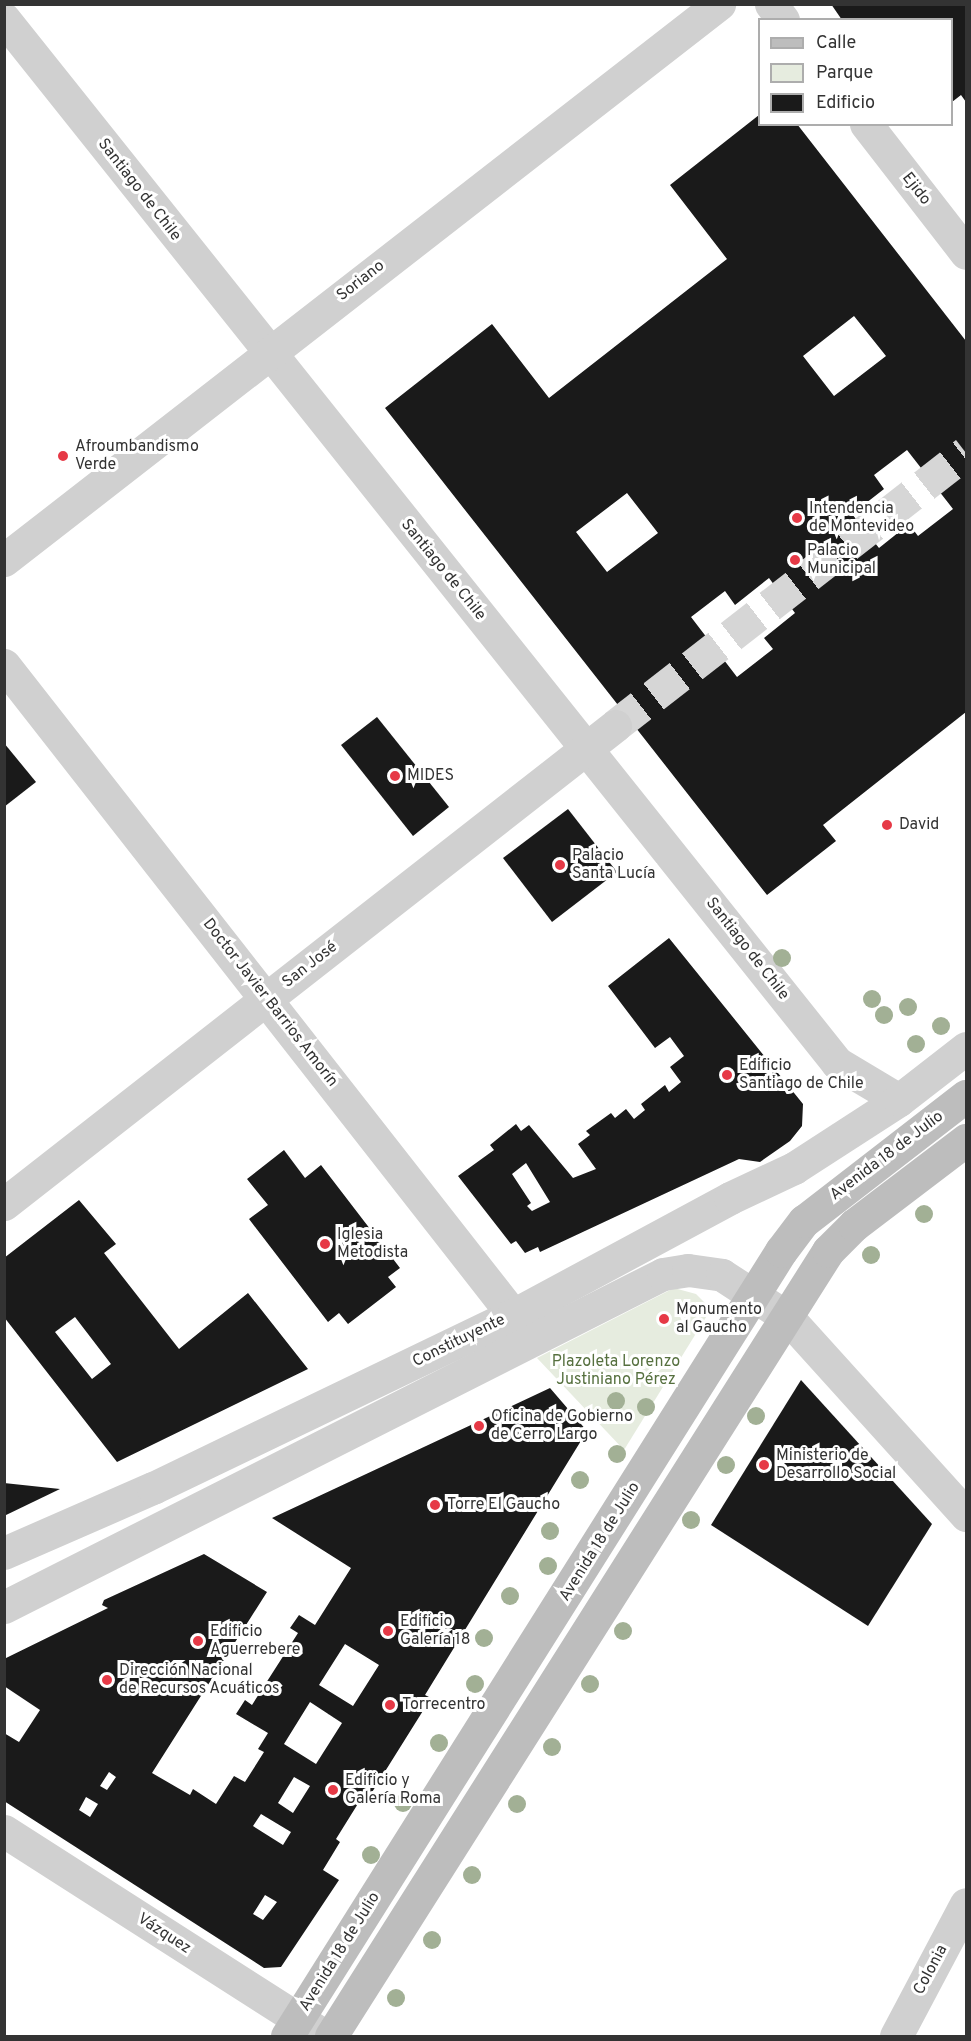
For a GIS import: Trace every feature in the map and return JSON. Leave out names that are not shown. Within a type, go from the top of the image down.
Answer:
[{"type":"main road","name":"Avenida 18 de Julio","points":[[292,2028],[804,1221],[966,1096]]},
{"type":"main road","points":[[331,2037],[788,1318],[828,1251],[854,1225],[966,1140]]},
{"type":"street","name":"Soriano","points":[[4,560],[267,353],[719,4]]},
{"type":"street","points":[[771,4],[782,18]]},
{"type":"street","name":"Santiago de Chile","points":[[4,19],[267,353],[588,748],[837,1063],[899,1100]]},
{"type":"street","name":"Ejido","points":[[868,126],[966,253]]},
{"type":"street","name":"Doctor Javier Barrios Amorín","points":[[4,665],[534,1342]]},
{"type":"street","name":"San José","points":[[4,1204],[615,726]]},
{"type":"street","points":[[899,1100],[966,1048]]},
{"type":"street","name":"Constituyente","points":[[4,1553],[153,1488],[513,1315],[730,1198],[794,1168],[899,1100]]},
{"type":"street","name":"Constituyente","points":[[4,1607],[184,1514],[534,1342],[663,1274],[707,1271],[722,1275],[788,1318]]},
{"type":"street","points":[[788,1318],[966,1515]]},
{"type":"street","name":"Vázquez","points":[[4,1831],[292,2028],[324,2037]]},
{"type":"street","name":"Colonia","points":[[896,2037],[966,1904]]},
{"type":"green space","name":"Plazoleta Lorenzo Justiniano Pérez","points":[[674,1288],[696,1294],[709,1307],[708,1314],[624,1450],[537,1358]]},
{"type":"building","points":[[831,4],[966,4],[966,102],[961,95],[953,101],[953,18],[841,18]]},
{"type":"building","name":"Palacio Municipal","points":[[758,116],[758,126],[799,126],[966,341],[966,712],[823,825],[836,841],[767,895],[385,408],[492,324],[549,398],[727,259],[670,185]],"holes":[[[854,316],[886,356],[834,396],[803,356]],[[907,450],[953,509],[918,536],[909,524],[879,548],[852,514],[884,489],[874,475]],[[627,493],[658,533],[607,572],[576,532]],[[769,578],[795,613],[764,638],[773,649],[737,677],[691,617],[725,591],[735,605]]]},
{"type":"building","name":"MIDES","points":[[377,717],[449,807],[413,836],[341,745]]},
{"type":"building","points":[[4,743],[36,782],[4,807]]},
{"type":"building","name":"Palacio Santa Lucía","points":[[568,809],[617,872],[552,922],[503,858]]},
{"type":"building","points":[[669,938],[803,1104],[802,1126],[790,1141],[760,1162],[739,1159],[540,1252],[538,1247],[525,1253],[516,1241],[511,1244],[458,1176],[494,1150],[490,1145],[516,1124],[521,1131],[529,1125],[573,1178],[596,1169],[578,1144],[590,1135],[586,1131],[611,1113],[615,1118],[626,1109],[634,1119],[645,1110],[641,1104],[665,1085],[669,1092],[681,1082],[670,1067],[684,1056],[670,1037],[655,1048],[608,986]],"holes":[[[526,1163],[550,1202],[532,1211],[527,1206],[531,1203],[512,1174]]]},
{"type":"building","name":"Iglesia Metodista","points":[[284,1150],[305,1178],[321,1165],[400,1268],[388,1277],[396,1287],[348,1324],[339,1313],[328,1322],[249,1219],[268,1205],[247,1179]]},
{"type":"building","points":[[79,1200],[116,1244],[104,1253],[179,1349],[248,1293],[308,1369],[117,1462],[4,1317],[4,1258]],"holes":[[[75,1317],[111,1364],[92,1379],[55,1332]]]},
{"type":"building","points":[[801,1380],[932,1524],[868,1626],[711,1525]]},
{"type":"building","points":[[550,1388],[587,1431],[425,1695],[431,1698],[369,1797],[364,1794],[336,1839],[340,1842],[323,1870],[339,1880],[281,1967],[264,1968],[4,1801],[4,1733],[19,1742],[40,1710],[4,1686],[4,1659],[108,1608],[102,1605],[104,1600],[204,1554],[267,1592],[152,1773],[190,1795],[193,1789],[216,1804],[234,1776],[245,1782],[264,1752],[258,1749],[268,1733],[236,1714],[245,1700],[252,1705],[298,1633],[290,1628],[299,1615],[315,1625],[351,1568],[272,1518]],"holes":[[[345,1644],[379,1665],[353,1706],[319,1685]],[[310,1702],[342,1723],[316,1764],[284,1744]],[[109,1772],[116,1777],[107,1790],[100,1786]],[[294,1777],[310,1786],[293,1813],[278,1803]],[[86,1797],[98,1804],[90,1817],[79,1810]],[[261,1814],[291,1832],[283,1845],[253,1826]],[[265,1895],[277,1902],[263,1920],[253,1914]]]},
{"type":"building","points":[[4,1483],[60,1489],[4,1516]]},
{"type":"tunnel","points":[[615,726],[966,453]]},
{"type":"place","name":"Afroumbandismo Verde","points":[[63,456]]},
{"type":"place","name":"Intendencia de Montevideo","points":[[797,518]]},
{"type":"place","name":"Palacio Municipal","points":[[795,560]]},
{"type":"place","name":"MIDES","points":[[395,776]]},
{"type":"place","name":"David","points":[[887,825]]},
{"type":"place","name":"Palacio Santa Lucía","points":[[560,865]]},
{"type":"place","name":"Edificio Santiago de Chile","points":[[727,1075]]},
{"type":"place","name":"Iglesia Metodista","points":[[325,1244]]},
{"type":"place","name":"Monumento al Gaucho","points":[[664,1319]]},
{"type":"place","name":"Oficina de Gobierno de Cerro Largo","points":[[479,1426]]},
{"type":"place","name":"Ministerio de Desarrollo Social","points":[[764,1465]]},
{"type":"place","name":"Torre El Gaucho","points":[[435,1505]]},
{"type":"place","name":"Edificio Galería 18","points":[[388,1631]]},
{"type":"place","name":"Edificio Aguerrebere","points":[[198,1641]]},
{"type":"place","name":"Dirección Nacional de Recursos Acuáticos","points":[[107,1680]]},
{"type":"place","name":"Torrecentro","points":[[390,1705]]},
{"type":"place","name":"Edificio y Galería Roma","points":[[333,1790]]}]
